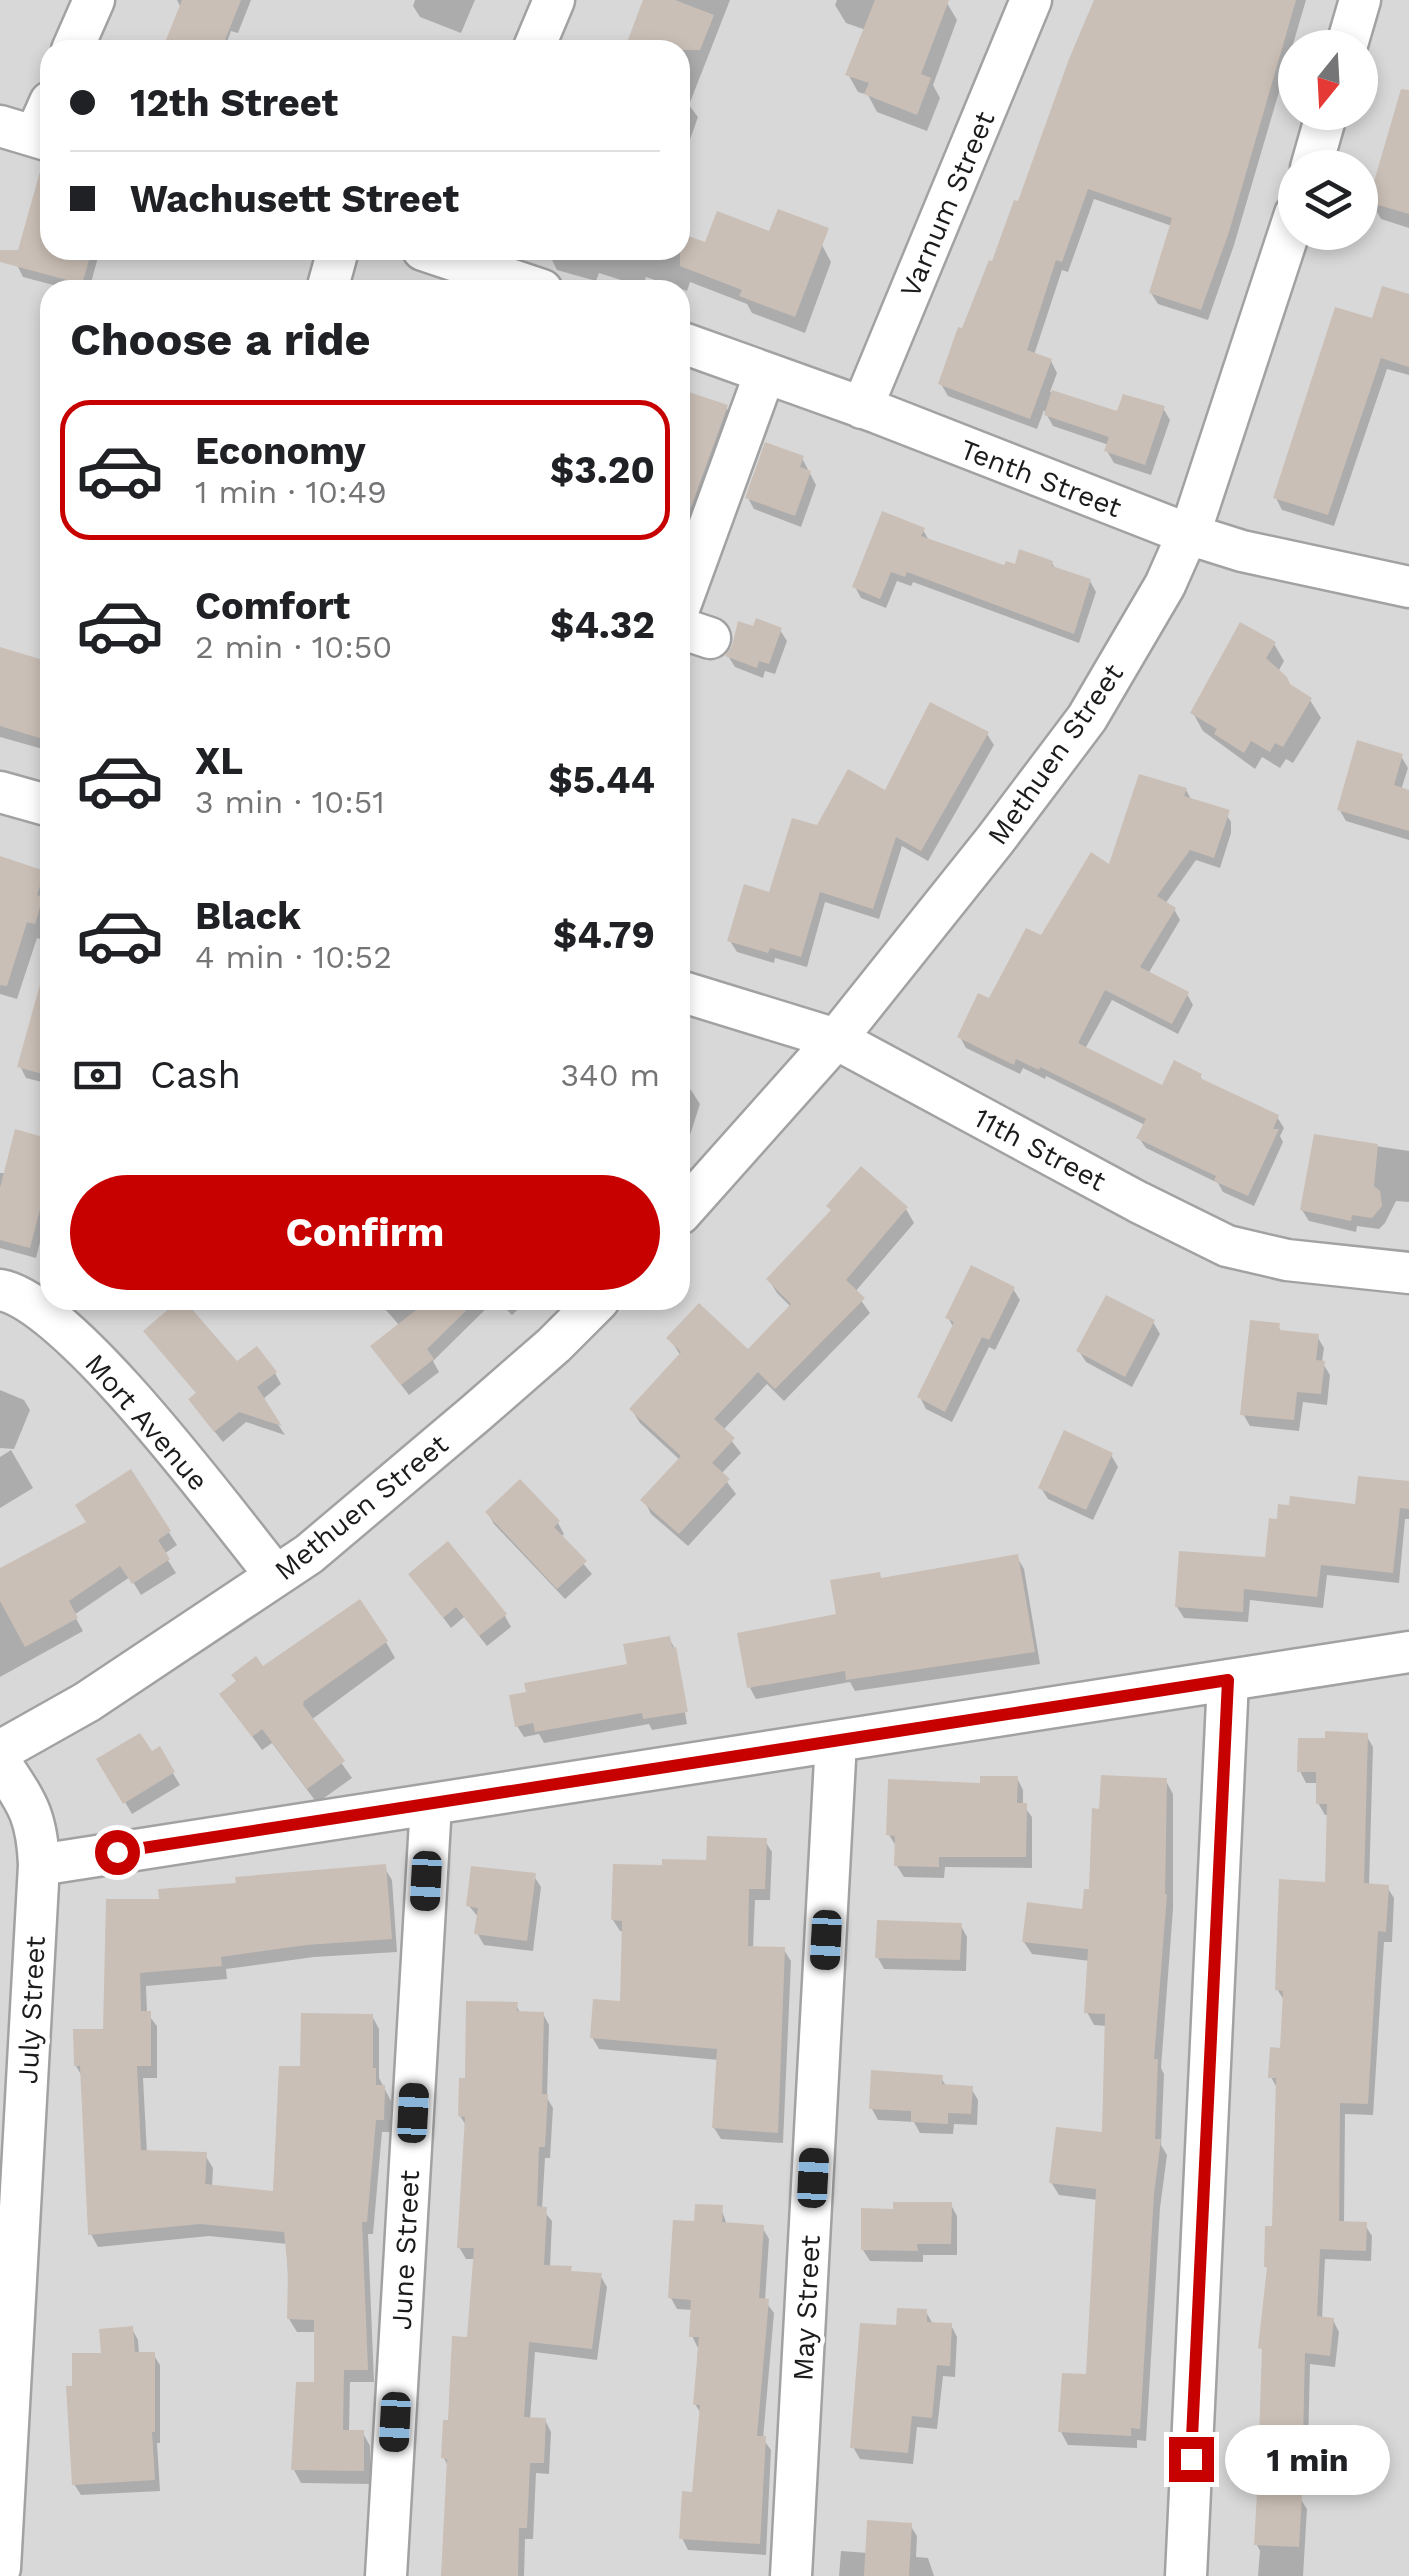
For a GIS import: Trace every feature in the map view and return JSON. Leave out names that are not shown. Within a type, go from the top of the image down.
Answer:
[{"type":"street","points":[[76,40],[94,0]]},
{"type":"street","points":[[537,40],[554,0]]},
{"type":"street","name":"Varnum Street","points":[[862,408],[1032,0]]},
{"type":"street","points":[[1351,30],[1360,0]]},
{"type":"street","name":"Methuen Street","points":[[690,1203],[836,1039],[1087,718],[1166,585],[1188,534],[1283,250]]},
{"type":"street","points":[[461,260],[515,280]]},
{"type":"street","name":"Tenth Street","points":[[690,346],[1188,534],[1242,551],[1409,586]]},
{"type":"street","points":[[690,579],[765,373]]},
{"type":"street","points":[[0,792],[40,803]]},
{"type":"street","name":"11th Street","points":[[690,994],[836,1039],[1227,1246],[1287,1260],[1409,1273]]},
{"type":"street","name":"Mort Avenue","points":[[0,1290],[17,1292],[40,1310]]},
{"type":"street","name":"Mort Avenue","points":[[40,1310],[70,1333],[124,1391],[276,1576]]},
{"type":"street","name":"Methuen Street","points":[[0,1751],[87,1702],[309,1554],[554,1345],[589,1310]]},
{"type":"street","points":[[39,1865],[1409,1652]]},
{"type":"street","points":[[1186,2576],[1228,1680]]},
{"type":"street","name":"May Street","points":[[792,2576],[836,1741]]},
{"type":"street","name":"July Street","points":[[0,1762],[33,1814],[39,1865],[0,2568]]},
{"type":"street","name":"June Street","points":[[386,2576],[431,1804]]},
{"type":"shaded area","points":[[0,0],[1409,0],[1409,2576],[0,2576]]},
{"type":"building","points":[[182,0],[241,0],[225,40],[166,40]]},
{"type":"building","points":[[643,0],[675,0],[714,15],[700,50],[690,50],[690,40],[628,40]]},
{"type":"building","points":[[875,0],[949,0],[921,74],[931,78],[917,115],[864,94],[869,83],[845,75]]},
{"type":"building","points":[[1094,0],[1296,0],[1287,30],[1278,30],[1278,62],[1229,232],[1201,310],[1149,293],[1172,218],[1088,189],[1062,262],[1056,260],[1027,350],[1052,359],[1030,419],[938,384],[958,327],[962,328],[989,260],[992,261],[1014,200],[1018,201]]},
{"type":"building","points":[[1401,89],[1409,90],[1409,214],[1378,205],[1378,168]]},
{"type":"building","points":[[40,172],[40,260],[89,260],[83,280],[67,280],[0,262],[0,250],[18,250]]},
{"type":"building","points":[[778,209],[829,228],[795,317],[739,296],[742,290],[680,266],[680,260],[690,260],[690,237],[705,242],[717,211],[769,231]]},
{"type":"building","points":[[1382,286],[1409,294],[1409,367],[1381,358],[1328,515],[1273,498],[1335,307],[1372,318]]},
{"type":"building","points":[[1052,390],[1117,411],[1123,394],[1165,406],[1145,465],[1104,451],[1109,437],[1044,415]]},
{"type":"building","points":[[690,392],[728,405],[690,507]]},
{"type":"building","points":[[765,442],[804,456],[800,467],[811,471],[795,516],[745,498]]},
{"type":"building","points":[[882,511],[925,528],[921,536],[1004,565],[1006,561],[1015,564],[1019,549],[1091,579],[1074,634],[907,572],[905,577],[891,572],[880,599],[852,587]]},
{"type":"building","points":[[756,618],[782,628],[769,664],[759,661],[757,668],[725,656],[732,646],[738,621],[753,626]]},
{"type":"building","points":[[1240,622],[1276,642],[1266,658],[1290,684],[1312,698],[1283,747],[1275,743],[1270,752],[1251,741],[1244,753],[1214,734],[1217,729],[1190,713]]},
{"type":"building","points":[[0,647],[40,659],[40,738],[0,726]]},
{"type":"building","points":[[930,702],[989,732],[921,851],[896,837],[873,909],[820,892],[801,957],[770,948],[768,953],[727,941],[744,884],[769,892],[792,818],[817,825],[848,769],[885,790]]},
{"type":"building","points":[[1357,740],[1403,754],[1394,785],[1409,790],[1409,831],[1337,810]]},
{"type":"building","points":[[1139,774],[1187,788],[1184,796],[1230,810],[1214,858],[1190,850],[1157,896],[1176,908],[1140,967],[1189,992],[1172,1024],[1105,990],[1078,1043],[1162,1085],[1174,1060],[1202,1074],[1200,1078],[1279,1115],[1273,1129],[1279,1129],[1248,1196],[1214,1181],[1216,1176],[1136,1138],[1146,1119],[1040,1067],[1039,1070],[1016,1059],[1014,1065],[957,1037],[978,993],[989,998],[1026,928],[1041,935],[1091,852],[1109,864]]},
{"type":"building","points":[[0,856],[40,869],[40,907],[35,924],[27,922],[7,986],[0,985]]},
{"type":"building","points":[[40,985],[40,1073],[17,1067]]},
{"type":"building","points":[[15,1129],[40,1136],[40,1209],[30,1248],[0,1240],[0,1188]]},
{"type":"building","points":[[1314,1134],[1378,1144],[1374,1186],[1380,1191],[1382,1206],[1372,1218],[1352,1215],[1351,1221],[1300,1210]]},
{"type":"building","points":[[861,1166],[908,1207],[846,1280],[865,1298],[775,1389],[758,1372],[714,1419],[735,1438],[712,1463],[730,1479],[679,1534],[640,1500],[681,1456],[629,1409],[681,1352],[666,1338],[699,1303],[748,1349],[791,1304],[766,1279],[831,1210],[826,1206]]},
{"type":"building","points":[[971,1265],[1015,1287],[989,1340],[982,1337],[945,1412],[917,1397],[954,1322],[945,1318]]},
{"type":"building","points":[[1106,1295],[1155,1320],[1125,1377],[1076,1351]]},
{"type":"building","points":[[167,1310],[193,1310],[237,1361],[257,1346],[277,1372],[257,1387],[282,1426],[239,1412],[214,1432],[188,1399],[196,1393],[143,1331]]},
{"type":"building","points":[[416,1310],[467,1310],[427,1349],[434,1359],[401,1385],[370,1346]]},
{"type":"building","points":[[1250,1320],[1280,1323],[1279,1330],[1319,1334],[1316,1360],[1325,1361],[1321,1394],[1297,1392],[1294,1420],[1240,1415]]},
{"type":"building","points":[[1064,1430],[1113,1453],[1086,1510],[1038,1488]]},
{"type":"building","points":[[131,1469],[171,1531],[158,1540],[170,1559],[132,1584],[120,1566],[69,1601],[78,1618],[25,1647],[0,1601],[0,1568],[86,1522],[75,1505]]},
{"type":"building","points":[[1358,1476],[1409,1481],[1409,1509],[1400,1508],[1393,1573],[1321,1565],[1317,1597],[1244,1589],[1243,1612],[1175,1607],[1179,1551],[1265,1557],[1269,1518],[1277,1519],[1278,1504],[1289,1505],[1290,1496],[1355,1504]]},
{"type":"building","points":[[520,1479],[560,1521],[554,1527],[587,1561],[557,1589],[485,1512]]},
{"type":"building","points":[[448,1541],[507,1614],[479,1636],[456,1607],[443,1618],[408,1574]]},
{"type":"building","points":[[1018,1554],[1035,1652],[846,1680],[845,1671],[747,1688],[737,1633],[836,1614],[830,1580],[880,1572],[881,1578]]},
{"type":"building","points":[[360,1599],[388,1641],[304,1701],[303,1705],[345,1761],[307,1789],[262,1729],[252,1737],[219,1694],[236,1681],[231,1675],[256,1656],[263,1666]]},
{"type":"building","points":[[670,1636],[672,1647],[676,1647],[688,1712],[643,1719],[642,1713],[535,1732],[533,1723],[515,1727],[509,1695],[526,1692],[524,1683],[627,1664],[623,1644]]},
{"type":"building","points":[[1325,1731],[1368,1733],[1364,1883],[1389,1885],[1386,1932],[1378,1931],[1368,2104],[1340,2103],[1339,2221],[1367,2222],[1366,2251],[1320,2249],[1317,2316],[1334,2318],[1330,2356],[1305,2353],[1303,2438],[1259,2436],[1262,2349],[1258,2348],[1267,2267],[1265,2226],[1272,2226],[1276,2078],[1268,2078],[1270,2047],[1280,2048],[1283,1991],[1275,1990],[1279,1879],[1325,1882],[1327,1804],[1316,1804],[1316,1772],[1297,1772],[1298,1738],[1325,1738]]},
{"type":"building","points":[[140,1733],[152,1751],[160,1746],[175,1772],[123,1804],[96,1759]]},
{"type":"building","points":[[1101,1775],[1167,1778],[1167,1894],[1154,2059],[1158,2059],[1155,2139],[1161,2139],[1154,2194],[1140,2429],[1131,2428],[1131,2436],[1058,2432],[1062,2373],[1086,2374],[1096,2189],[1049,2183],[1056,2127],[1102,2132],[1105,2014],[1084,2013],[1088,1949],[1022,1942],[1027,1902],[1082,1909],[1084,1889],[1089,1889],[1092,1808],[1099,1809]]},
{"type":"building","points":[[980,1776],[1018,1776],[1017,1803],[1027,1803],[1026,1857],[939,1857],[939,1867],[894,1866],[895,1836],[886,1835],[888,1779],[980,1783]]},
{"type":"building","points":[[707,1836],[767,1838],[765,1889],[749,1889],[748,1946],[785,1947],[778,2133],[712,2128],[717,2049],[590,2038],[593,1999],[620,2001],[622,1921],[611,1920],[613,1864],[662,1865],[662,1859],[706,1860]]},
{"type":"building","points":[[386,1864],[392,1939],[306,1945],[221,1957],[222,1966],[140,1973],[141,2011],[151,2011],[151,2066],[137,2066],[141,2150],[207,2152],[205,2184],[273,2191],[279,2066],[300,2066],[301,2013],[373,2014],[373,2068],[376,2085],[385,2085],[384,2120],[376,2120],[367,2222],[362,2222],[368,2370],[344,2370],[343,2430],[364,2430],[364,2471],[291,2470],[296,2382],[314,2382],[314,2320],[287,2319],[284,2232],[200,2224],[88,2235],[80,2066],[74,2066],[73,2029],[103,2029],[106,1899],[159,1899],[158,1889],[236,1883],[235,1877]]},
{"type":"building","points":[[471,1866],[536,1873],[527,1941],[474,1934],[478,1908],[466,1906]]},
{"type":"building","points":[[877,1920],[962,1923],[960,1960],[875,1958]]},
{"type":"building","points":[[466,2001],[518,2002],[517,2011],[544,2012],[542,2094],[548,2094],[545,2147],[539,2147],[537,2206],[547,2207],[544,2265],[602,2273],[592,2349],[529,2342],[524,2417],[546,2418],[544,2463],[530,2463],[527,2528],[519,2528],[518,2576],[441,2576],[447,2459],[441,2458],[443,2420],[448,2420],[452,2336],[467,2337],[474,2248],[457,2248],[465,2117],[458,2116],[459,2078],[465,2078]]},
{"type":"building","points":[[871,2070],[943,2075],[942,2084],[973,2086],[971,2114],[948,2113],[948,2124],[911,2122],[911,2111],[869,2109]]},
{"type":"building","points":[[893,2202],[952,2202],[951,2244],[917,2244],[918,2251],[861,2250],[861,2208],[893,2209]]},
{"type":"building","points":[[695,2204],[723,2205],[722,2222],[764,2225],[759,2298],[769,2299],[757,2436],[766,2436],[760,2544],[679,2539],[682,2491],[692,2492],[700,2405],[693,2405],[699,2337],[689,2337],[691,2300],[668,2298],[673,2220],[694,2221]]},
{"type":"building","points":[[897,2308],[927,2309],[927,2322],[952,2323],[950,2366],[937,2365],[932,2418],[912,2416],[908,2453],[850,2448],[860,2323],[896,2325]]},
{"type":"building","points":[[133,2326],[135,2352],[155,2352],[155,2480],[72,2485],[66,2386],[72,2386],[72,2353],[101,2353],[99,2329]]},
{"type":"building","points":[[1257,2492],[1302,2495],[1299,2547],[1254,2545]]},
{"type":"building","points":[[867,2520],[912,2523],[909,2576],[864,2576]]},
{"type":"route","points":[[117,1852],[1228,1680],[1191,2459]]}]
